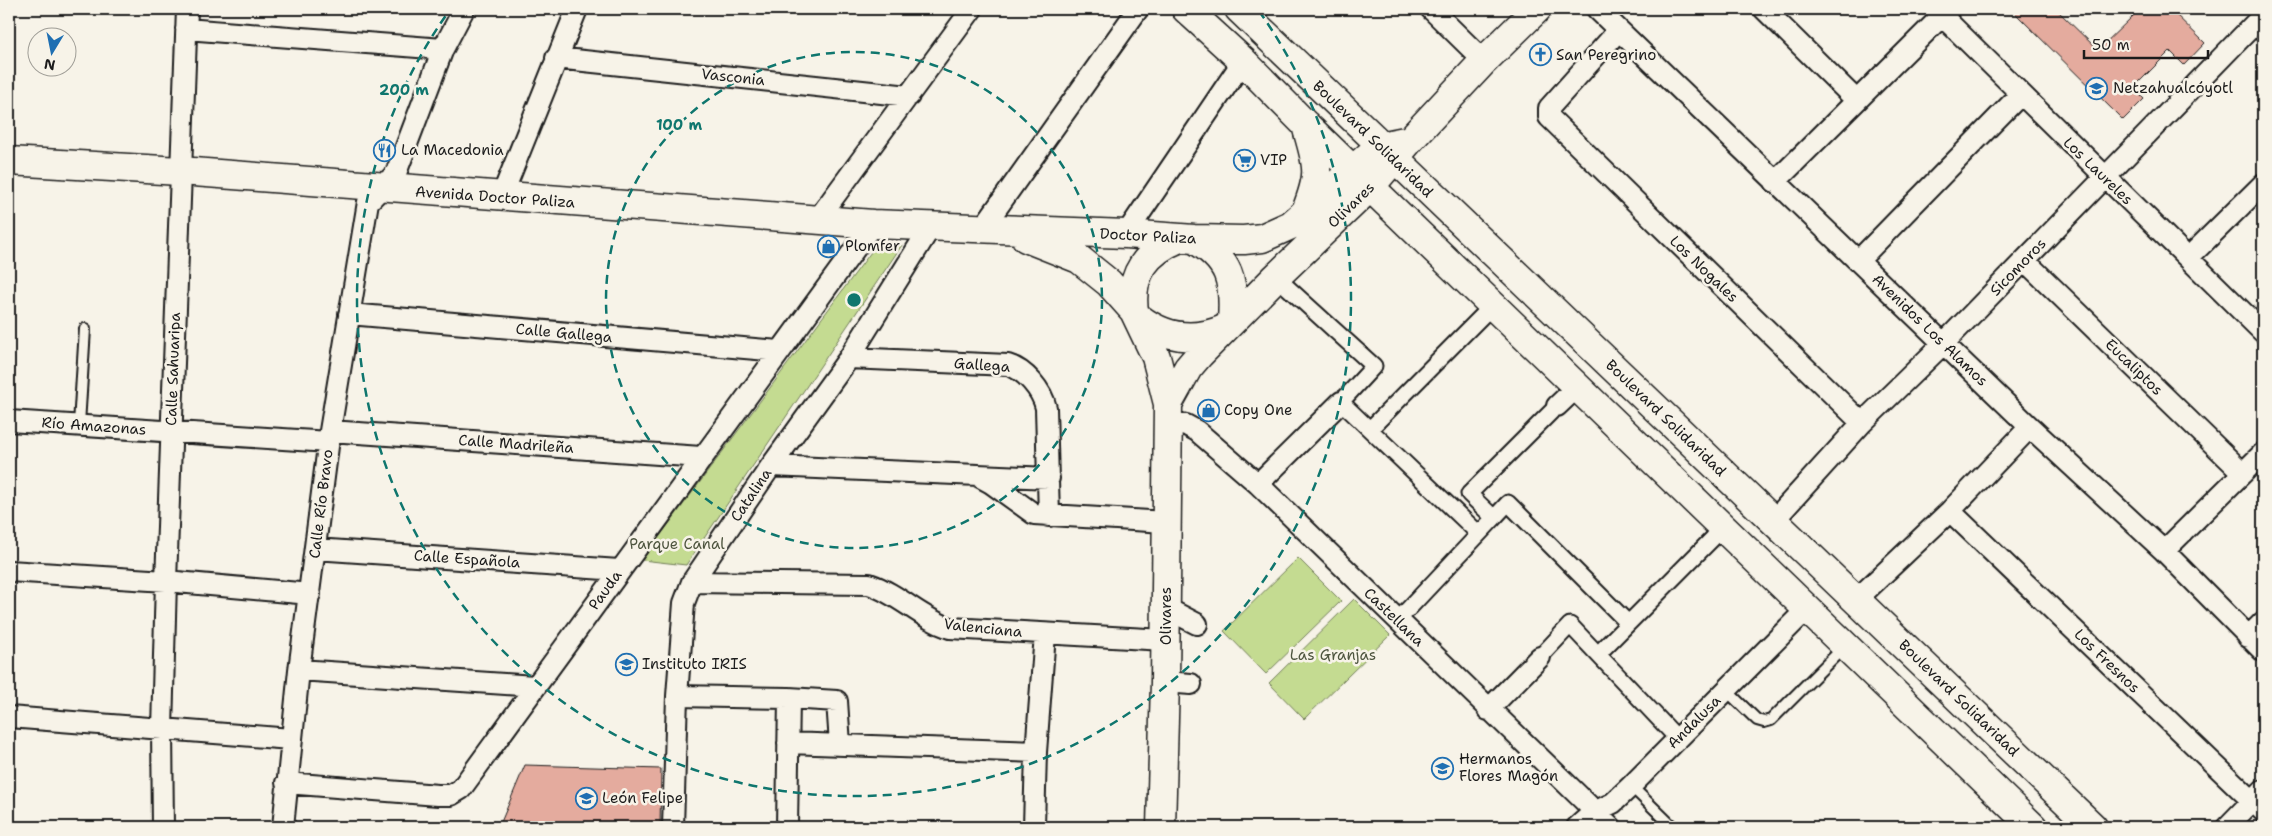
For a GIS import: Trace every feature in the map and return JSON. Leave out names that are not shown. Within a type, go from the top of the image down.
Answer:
[{"type":"main road","points":[[1186,9],[1243,61],[1306,126],[2033,827]]},
{"type":"main road","name":"Boulevard Solidaridad","points":[[1239,9],[1395,149],[1774,520],[2093,827]]},
{"type":"main road","name":"Olivares","points":[[1168,412],[1188,368],[1276,277],[1361,178],[1395,149],[1537,9]]},
{"type":"main road","points":[[1306,126],[1318,174],[1316,185],[1306,210]]},
{"type":"main road","name":"Avenida Doctor Paliza","points":[[9,161],[180,171],[501,198],[930,228],[990,229]]},
{"type":"main road","name":"Doctor Paliza","points":[[990,229],[1126,234],[1187,239],[1262,238],[1291,225],[1306,210],[1361,178]]},
{"type":"main road","name":"Olivares","points":[[990,229],[1051,247],[1079,260],[1109,283],[1137,315],[1156,357],[1168,412],[1166,640],[1178,683],[1161,827]]},
{"type":"main road","points":[[1187,239],[1212,250],[1225,268],[1232,295],[1228,325],[1203,336],[1174,336],[1149,326],[1137,315],[1134,288],[1144,264],[1154,252],[1187,239]]},
{"type":"street","name":"Calle Sahuaripa","points":[[163,827],[162,729],[166,581],[187,9]]},
{"type":"street","name":"Calle Río Bravo","points":[[283,827],[291,738],[330,436],[368,202],[396,173],[443,49],[464,9]]},
{"type":"street","points":[[501,198],[577,9]]},
{"type":"street","points":[[817,220],[910,96],[972,9]]},
{"type":"street","points":[[990,229],[1138,9]]},
{"type":"street","points":[[1431,9],[1484,61]]},
{"type":"street","name":"Avenidos Los Alamos","points":[[1597,9],[2030,427],[2164,551],[2263,651]]},
{"type":"street","points":[[1764,9],[1856,100]]},
{"type":"street","points":[[1775,182],[1942,11]]},
{"type":"street","name":"Los Laureles","points":[[1942,11],[2021,94],[2104,177],[2189,257],[2263,332]]},
{"type":"street","name":"Sicomoros","points":[[1774,520],[1862,423],[2025,261],[2104,177],[2263,15]]},
{"type":"street","points":[[186,29],[443,49]]},
{"type":"street","name":"Los Nogales","points":[[1618,31],[1549,108],[1547,113],[1549,117],[1862,423]]},
{"type":"street","name":"Vasconia","points":[[556,58],[910,96]]},
{"type":"street","points":[[1126,234],[1243,61]]},
{"type":"street","points":[[1858,261],[2021,94]]},
{"type":"street","points":[[2189,257],[2263,184]]},
{"type":"street","name":"Pauda","points":[[286,784],[451,795],[461,789],[701,457],[873,224]]},
{"type":"street","name":"Catalina","points":[[673,827],[677,696],[684,603],[692,582],[771,466],[849,358],[930,228]]},
{"type":"street","name":"Eucaliptos","points":[[2025,261],[2243,473]]},
{"type":"street","points":[[1258,484],[1341,402],[1374,366],[1276,277]]},
{"type":"street","points":[[1370,429],[1492,306]]},
{"type":"street","name":"Calle Gallega","points":[[349,314],[779,351]]},
{"type":"street","name":"Gallega","points":[[849,358],[1008,365],[1022,370],[1044,400],[1049,478],[1049,516]]},
{"type":"street","points":[[1494,518],[1469,494],[1577,388]]},
{"type":"street","points":[[1341,402],[1479,534]]},
{"type":"street","name":"Castellana","points":[[1168,412],[1197,431],[1258,484],[1610,827]]},
{"type":"street","name":"Río Amazonas","points":[[9,420],[171,431],[330,436]]},
{"type":"street","points":[[1857,599],[1950,511],[2030,427]]},
{"type":"street","name":"Calle Madrileña","points":[[330,436],[701,457]]},
{"type":"street","points":[[2164,551],[2263,453]]},
{"type":"street","points":[[771,466],[1049,478]]},
{"type":"street","points":[[978,476],[1010,495],[1028,511],[1049,516],[1166,522]]},
{"type":"street","points":[[1398,620],[1508,503],[1628,623]]},
{"type":"street","name":"Los Fresnos","points":[[1950,511],[2260,801]]},
{"type":"street","points":[[1598,654],[1722,529]]},
{"type":"street","name":"Calle Española","points":[[315,549],[619,570]]},
{"type":"street","points":[[9,571],[166,581],[310,594]]},
{"type":"street","name":"Valenciana","points":[[692,582],[869,584],[886,591],[934,623],[950,628],[1166,640]]},
{"type":"street","points":[[1166,608],[1197,624]]},
{"type":"street","name":"Andalusa","points":[[1577,827],[1594,812],[1614,802],[1631,786],[1806,610]]},
{"type":"street","points":[[2248,637],[2263,622]]},
{"type":"street","points":[[1488,710],[1570,625],[1677,738]]},
{"type":"street","points":[[1034,827],[1036,752],[1045,634]]},
{"type":"street","points":[[300,670],[535,686]]},
{"type":"street","points":[[677,696],[837,701],[840,744]]},
{"type":"street","points":[[787,827],[789,698]]},
{"type":"street","points":[[9,717],[291,738]]},
{"type":"street","points":[[788,743],[1036,752]]},
{"type":"street","points":[[2227,827],[2260,801]]},
{"type":"lane","points":[[79,424],[85,329]]},
{"type":"lane","points":[[1726,690],[1757,720],[1764,722],[1771,720],[1845,647]]},
{"type":"lane","points":[[1631,786],[1673,827]]},
{"type":"green space","name":"Parque Canal","points":[[877,244],[902,245],[686,565],[642,560]]},
{"type":"green space","points":[[1298,558],[1341,601],[1266,674],[1224,631]]},
{"type":"green space","name":"Las Granjas","points":[[1354,599],[1390,635],[1304,719],[1269,683]]},
{"type":"building","points":[[2011,9],[2056,9],[2098,50],[2134,15],[2127,9],[2170,9],[2205,43],[2184,65],[2170,51],[2133,88],[2144,99],[2123,120]]},
{"type":"building","name":"León Felipe","points":[[525,765],[661,769],[660,827],[499,827]]},
{"type":"place","name":"San Peregrino","points":[[1540,55]]},
{"type":"place","name":"Netzahualcóyotl","points":[[2097,88]]},
{"type":"place","name":"La Macedonia","points":[[385,150]]},
{"type":"place","name":"VIP","points":[[1244,160]]},
{"type":"place","name":"Plomfer","points":[[829,246]]},
{"type":"place","name":"Copy One","points":[[1208,410]]},
{"type":"place","name":"Instituto IRIS","points":[[626,664]]},
{"type":"place","name":"Hermanos Flores Magón","points":[[1443,768]]},
{"type":"place","name":"León Felipe","points":[[586,798]]}]
